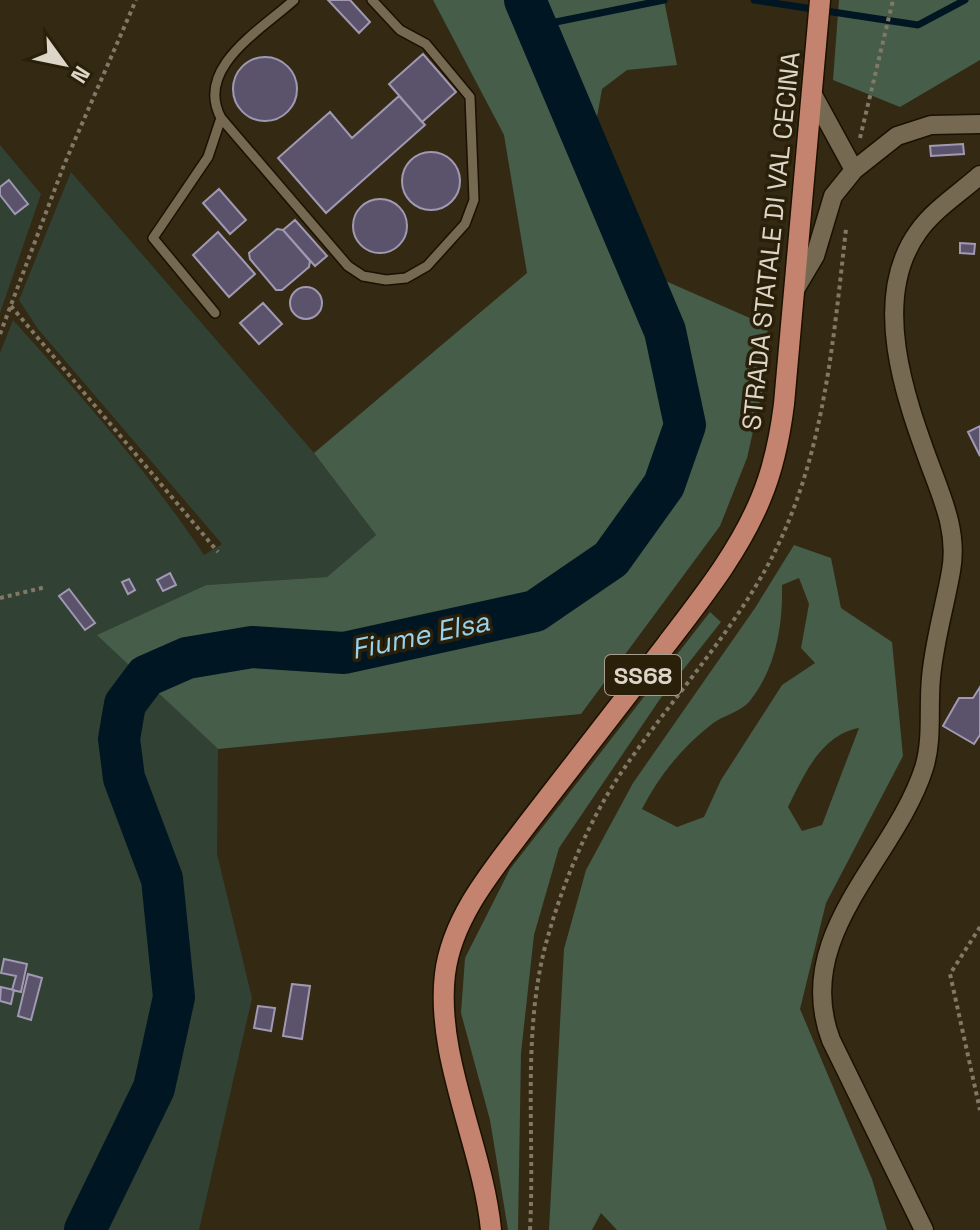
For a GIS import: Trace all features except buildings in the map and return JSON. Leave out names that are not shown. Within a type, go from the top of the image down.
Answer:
[{"type":"main road","name":"STRADA STATALE DI VAL CECINA","points":[[491,1230],[479,1159],[448,1030],[444,982],[449,953],[482,885],[692,611],[752,518],[769,476],[781,429],[820,7]]},
{"type":"street","points":[[812,93],[854,170]]},
{"type":"street","points":[[796,288],[815,256],[833,196],[854,170],[897,136],[931,125],[980,124]]},
{"type":"street","points":[[924,1230],[831,1040],[824,1015],[824,974],[827,953],[841,918],[924,767],[930,739],[932,667],[953,554],[946,508],[900,370],[896,332],[899,279],[909,247],[919,230],[980,175]]},
{"type":"lane","points":[[294,0],[222,65],[213,84],[213,103],[221,118],[348,266],[363,276],[386,280],[406,278],[427,266],[465,224],[474,200],[470,97],[426,44],[400,30],[372,0]]},
{"type":"lane","points":[[215,313],[153,238],[208,157],[221,118]]},
{"type":"path","points":[[0,334],[64,165],[136,0]]},
{"type":"path","points":[[854,170],[893,0]]},
{"type":"path","points":[[530,1230],[534,1030],[545,947],[576,861],[612,789],[753,591],[796,508],[820,420],[848,215]]},
{"type":"path","points":[[11,306],[218,552]]},
{"type":"path","points":[[0,598],[46,587]]},
{"type":"path","points":[[980,927],[950,974],[980,1110]]},
{"type":"green space","points":[[433,0],[664,0],[677,65],[627,70],[602,89],[597,117],[602,141],[661,279],[768,326],[762,392],[747,458],[720,526],[581,714],[218,749],[97,635],[206,585],[327,577],[376,535],[314,453],[527,273],[504,135]]},
{"type":"green space","points":[[839,0],[980,0],[980,60],[900,107],[833,80]]},
{"type":"green space","points":[[0,145],[41,194],[0,313]]},
{"type":"green space","points":[[71,172],[314,453],[376,535],[327,577],[206,585],[98,635],[218,749],[217,854],[252,998],[199,1230],[0,1230],[0,353],[13,320],[137,464],[204,555],[222,544],[38,329],[19,300]]},
{"type":"green space","points":[[794,545],[831,558],[841,608],[892,642],[903,756],[826,903],[800,1009],[872,1179],[887,1230],[617,1230],[601,1213],[592,1230],[549,1230],[564,949],[586,870],[633,783],[755,608]],"holes":[[[799,578],[809,604],[801,648],[815,663],[782,685],[721,780],[704,817],[677,827],[642,809],[681,752],[716,721],[749,702],[758,689],[776,646],[782,585]],[[859,728],[822,825],[802,831],[788,807],[800,782],[824,748],[846,732]]]},
{"type":"green space","points":[[710,612],[721,622],[660,699],[559,848],[534,935],[521,1053],[518,1230],[508,1230],[490,1120],[461,1013],[465,958],[510,869]]},
{"type":"waterway","name":"Fiume Elsa","points":[[85,1230],[154,1088],[174,997],[162,879],[124,778],[119,739],[125,704],[146,676],[187,658],[252,647],[344,653],[535,611],[611,559],[664,485],[685,425],[665,331],[525,0]]},
{"type":"waterway","points":[[536,26],[664,0]]},
{"type":"waterway","points":[[754,0],[918,25],[965,0]]}]
